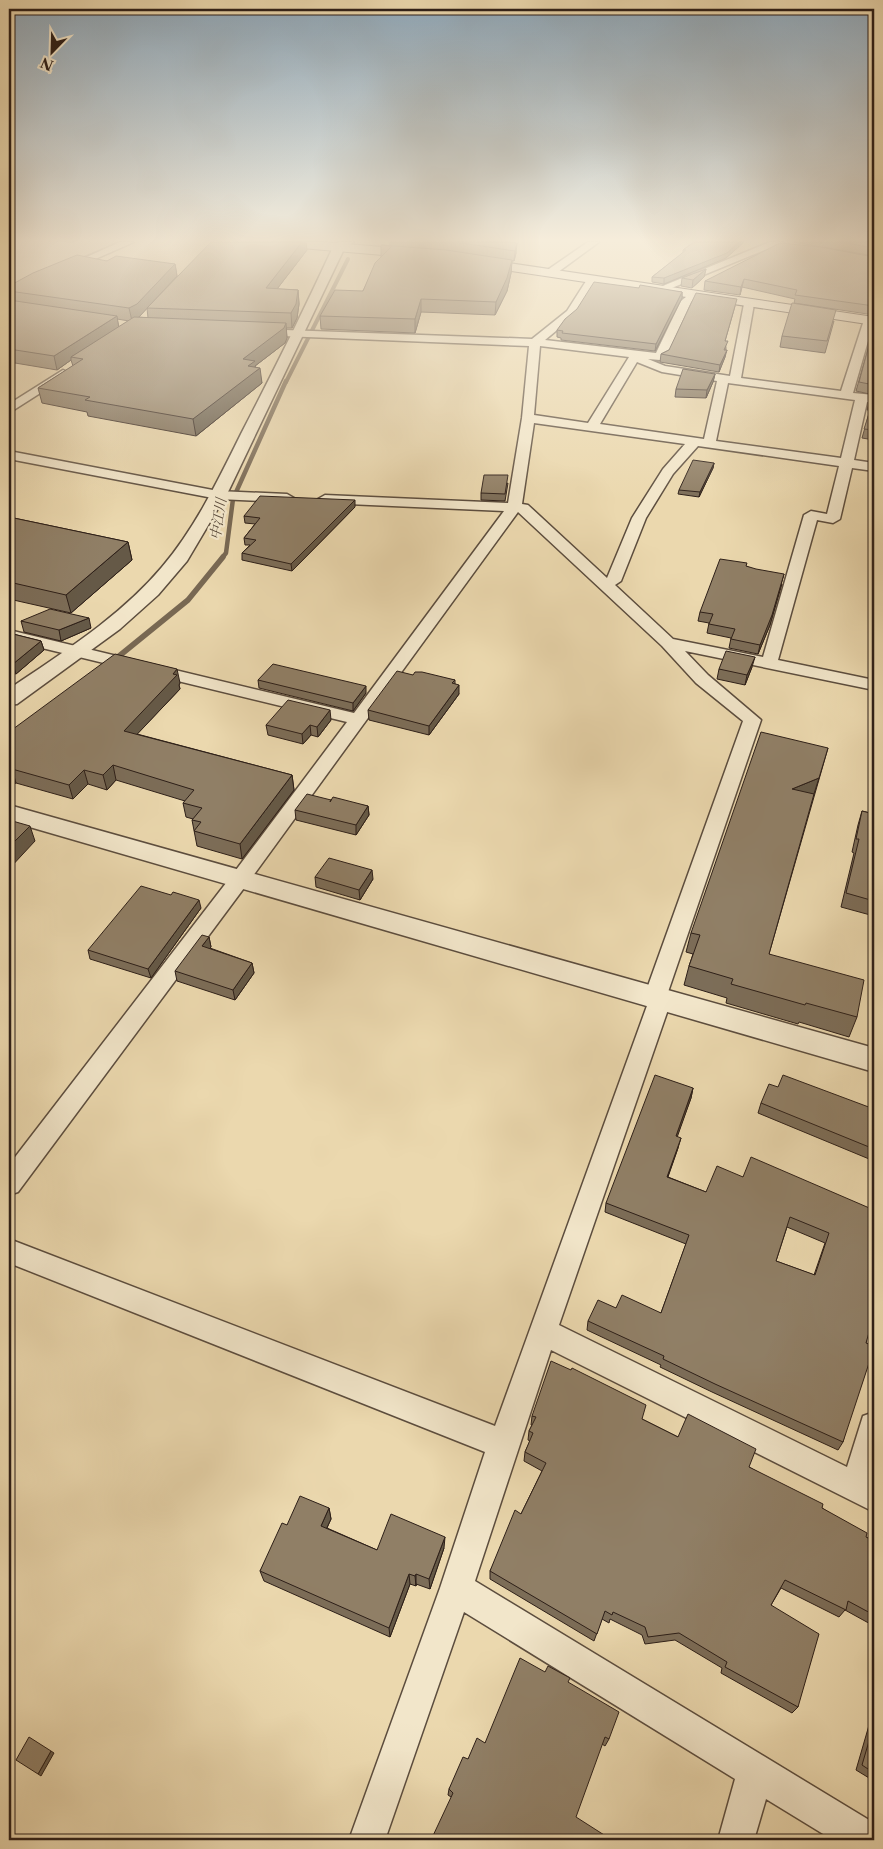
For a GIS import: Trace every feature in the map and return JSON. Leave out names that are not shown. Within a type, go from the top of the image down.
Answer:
[{"type":"street","points":[[9,699],[84,654],[167,573],[197,534],[221,495],[303,328]]},
{"type":"street","points":[[9,1184],[240,879],[514,508],[528,418],[535,342],[552,328]]},
{"type":"street","points":[[251,332],[535,342],[636,355],[660,356],[673,328]]},
{"type":"street","points":[[709,444],[743,328]]},
{"type":"street","points":[[846,395],[869,328]]},
{"type":"street","points":[[636,355],[662,369],[729,380],[868,398],[846,463],[833,519],[811,515],[768,664]]},
{"type":"street","points":[[592,427],[636,355]]},
{"type":"street","points":[[9,409],[73,368]]},
{"type":"street","points":[[528,418],[874,467]]},
{"type":"street","points":[[603,584],[613,581],[639,518],[668,472],[694,442]]},
{"type":"street","points":[[9,455],[221,495],[522,508],[668,643],[702,679],[752,720],[503,1444],[456,1588],[367,1840]]},
{"type":"street","points":[[9,635],[358,719]]},
{"type":"street","points":[[668,643],[874,686]]},
{"type":"street","points":[[9,813],[874,1060]]},
{"type":"street","points":[[9,1251],[503,1444]]},
{"type":"street","points":[[543,1331],[866,1493],[874,1427]]},
{"type":"street","points":[[456,1588],[867,1840]]},
{"type":"street","points":[[736,1840],[756,1771]]},
{"type":"building","points":[[9,328],[98,328],[54,356],[9,349]]},
{"type":"building","points":[[116,328],[284,328],[243,359],[255,361],[248,366],[260,368],[193,419],[85,400],[90,397],[38,388],[83,359],[71,357]]},
{"type":"building","points":[[558,328],[664,328],[656,344],[562,333],[563,331],[557,330]]},
{"type":"building","points":[[679,328],[729,328],[725,341],[728,341],[724,350],[727,350],[720,365],[661,354],[669,350]]},
{"type":"building","points":[[784,328],[831,328],[827,341],[782,336]]},
{"type":"building","points":[[874,328],[874,328],[874,385],[859,382]]},
{"type":"building","points":[[683,369],[715,374],[707,390],[676,389]]},
{"type":"building","points":[[871,395],[874,395],[874,430],[864,429],[873,401],[870,401]]},
{"type":"building","points":[[693,460],[714,463],[700,492],[679,490]]},
{"type":"building","points":[[484,475],[508,475],[505,494],[481,493]]},
{"type":"building","points":[[260,496],[355,500],[291,564],[242,553],[256,540],[244,538],[260,518],[244,516]]},
{"type":"building","points":[[9,517],[128,542],[66,595],[9,582]]},
{"type":"building","points":[[720,559],[747,563],[746,566],[756,569],[784,574],[772,615],[760,645],[731,639],[735,629],[709,624],[713,614],[700,612]]},
{"type":"building","points":[[50,609],[89,618],[59,630],[21,621]]},
{"type":"building","points":[[9,633],[41,641],[13,664],[9,663]]},
{"type":"building","points":[[726,651],[755,657],[747,675],[719,669]]},
{"type":"building","points":[[115,654],[177,669],[173,674],[177,675],[124,731],[292,775],[240,844],[194,831],[201,822],[192,820],[202,808],[183,803],[194,790],[113,765],[103,775],[84,770],[69,785],[12,769],[9,770],[9,732]]},
{"type":"building","points":[[273,664],[366,686],[353,703],[258,680]]},
{"type":"building","points":[[397,671],[413,675],[415,672],[422,672],[455,680],[452,683],[459,685],[429,726],[368,710]]},
{"type":"building","points":[[288,700],[330,710],[317,727],[310,725],[302,734],[266,725]]},
{"type":"building","points":[[761,732],[828,748],[819,778],[792,789],[814,794],[769,954],[864,980],[857,1017],[806,1003],[805,1005],[731,984],[733,979],[689,966],[700,935],[691,933]]},
{"type":"building","points":[[307,794],[331,800],[330,802],[333,797],[368,806],[356,825],[295,810]]},
{"type":"building","points":[[862,811],[874,814],[874,901],[846,893],[859,839],[856,839]]},
{"type":"building","points":[[9,820],[30,826],[9,847]]},
{"type":"building","points":[[329,858],[372,870],[359,890],[315,877]]},
{"type":"building","points":[[141,886],[171,895],[173,892],[199,900],[148,969],[88,950]]},
{"type":"building","points":[[202,935],[209,937],[202,946],[252,963],[233,990],[175,971]]},
{"type":"building","points":[[655,1075],[693,1088],[676,1136],[681,1138],[667,1177],[706,1192],[717,1166],[743,1177],[751,1157],[874,1210],[874,1315],[866,1343],[874,1346],[874,1348],[843,1442],[715,1384],[663,1359],[664,1356],[588,1321],[598,1300],[616,1308],[622,1295],[661,1313],[689,1235],[606,1203]],"holes":[[[790,1217],[829,1233],[815,1275],[776,1261]]]},
{"type":"building","points":[[783,1075],[874,1109],[874,1149],[761,1103],[769,1084],[778,1087]]},
{"type":"building","points":[[551,1361],[571,1370],[572,1368],[646,1405],[642,1419],[678,1437],[688,1414],[756,1449],[749,1467],[823,1504],[822,1508],[867,1533],[866,1537],[874,1541],[874,1615],[848,1601],[846,1610],[785,1580],[771,1605],[819,1634],[798,1707],[725,1667],[727,1662],[679,1633],[648,1637],[645,1627],[613,1612],[612,1615],[605,1611],[597,1634],[490,1571],[515,1510],[521,1514],[546,1463],[525,1452],[533,1433],[529,1431],[536,1417],[532,1416]]},
{"type":"building","points":[[300,1496],[329,1508],[321,1526],[377,1550],[391,1514],[445,1537],[429,1579],[416,1574],[415,1576],[409,1574],[389,1628],[260,1571],[282,1523],[287,1525]]},
{"type":"building","points":[[520,1658],[545,1672],[548,1666],[570,1678],[568,1682],[619,1712],[609,1739],[605,1737],[576,1817],[612,1840],[431,1840],[453,1793],[449,1789],[463,1757],[468,1759],[477,1738],[485,1743]]},
{"type":"building","points":[[874,1724],[874,1773],[862,1765]]},
{"type":"building","points":[[29,1737],[51,1751],[38,1774],[16,1760]]},
{"type":"waterway","name":"中江川","points":[[286,382],[313,328]]},
{"type":"waterway","name":"中江川","points":[[222,558],[226,553],[233,499],[286,381]]},
{"type":"waterway","name":"中江川","points":[[113,661],[188,600],[223,557]]}]
